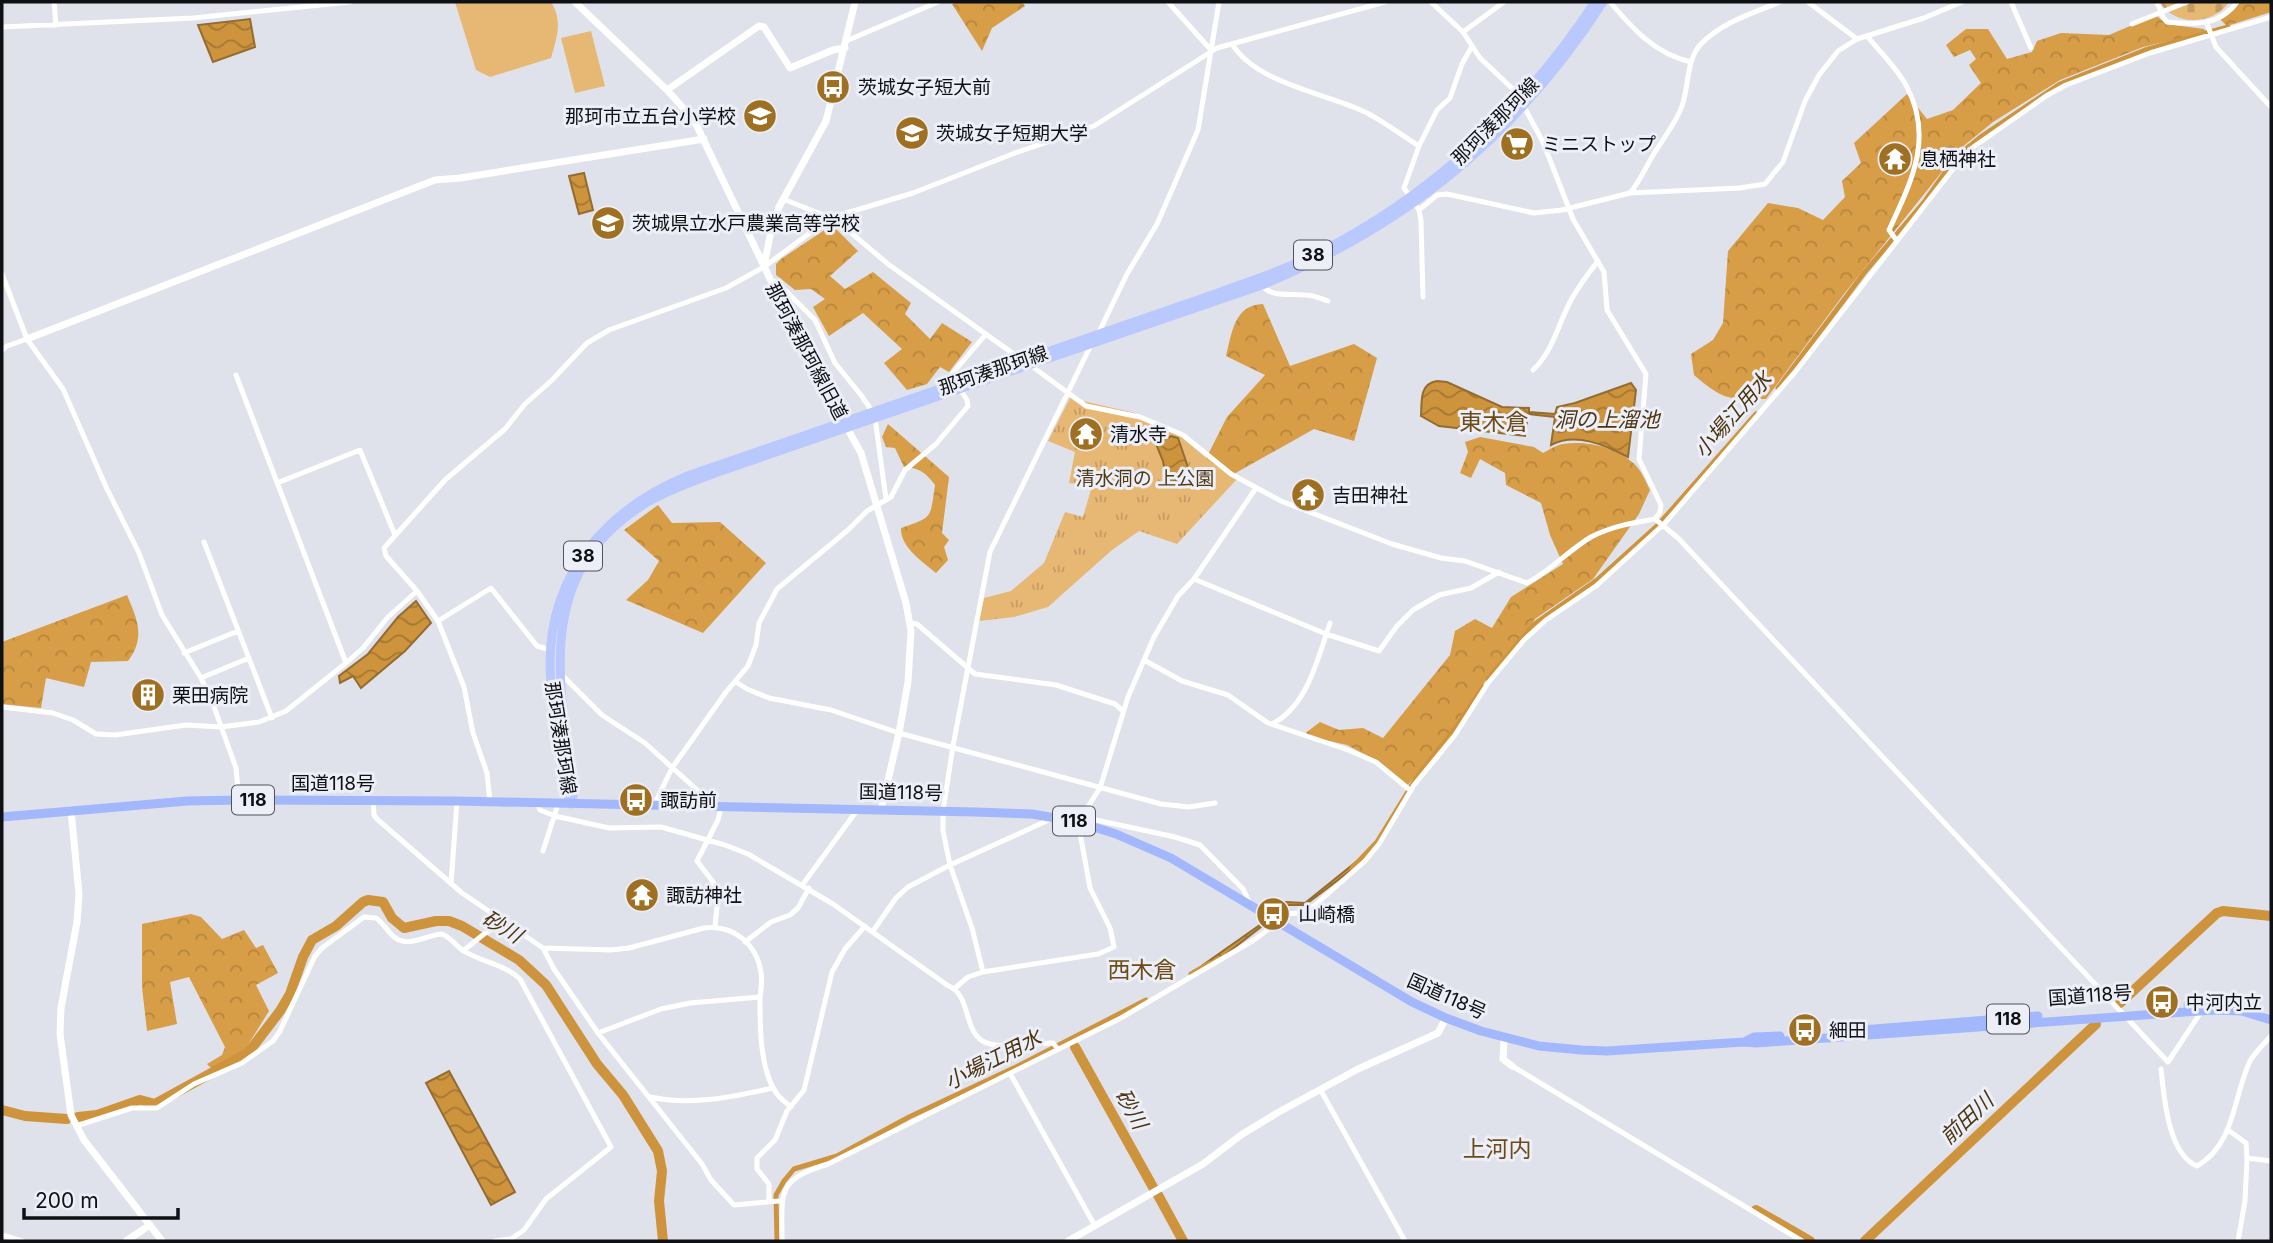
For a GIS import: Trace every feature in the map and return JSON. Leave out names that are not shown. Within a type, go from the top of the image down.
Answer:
[{"type":"highway","name":"国道118号","points":[[2,817],[187,801],[373,800],[943,811],[1080,819],[1171,858],[1398,994],[1446,1018],[1504,1038],[1558,1048],[1607,1051],[1744,1041],[1756,1044],[2204,1007],[2244,1006],[2271,1014]]},
{"type":"highway","name":"国道118号","points":[[2204,1007],[2242,1012],[2271,1020]]},
{"type":"main road","name":"那珂湊那珂線","points":[[1522,103],[1595,2]]},
{"type":"main road","name":"那珂湊那珂線","points":[[1026,362],[1092,344],[1262,285],[1337,251],[1414,204],[1522,103],[1563,60],[1602,2]]},
{"type":"main road","name":"那珂湊那珂線","points":[[571,804],[566,792],[554,711],[551,650],[559,607],[575,569],[601,532],[628,508],[659,488],[690,475],[958,386],[1285,268],[1414,204]]},
{"type":"main road","name":"那珂湊那珂線","points":[[571,804],[574,791],[559,675],[560,636],[571,594],[595,550],[628,516],[658,496],[846,424]]},
{"type":"street","points":[[54,2],[56,25]]},
{"type":"street","points":[[2,27],[193,18],[350,2]]},
{"type":"street","points":[[575,2],[688,111],[704,139],[764,267]]},
{"type":"street","points":[[764,267],[771,231],[783,199],[826,121],[855,2]]},
{"type":"street","points":[[667,90],[759,26],[764,27],[790,68],[938,2]]},
{"type":"street","points":[[1168,2],[1210,52]]},
{"type":"street","points":[[983,972],[972,928],[950,865],[943,831],[943,811],[990,552],[1127,274],[1157,224],[1198,130],[1219,2]]},
{"type":"street","name":"那珂湊那珂線旧道","points":[[881,810],[900,733],[911,656],[911,623],[864,462],[846,424],[808,358],[764,267],[830,218],[913,193],[1094,125],[1217,48],[1385,2]]},
{"type":"street","points":[[1431,2],[1463,32],[1471,48],[1513,88],[1548,154],[1568,208],[1605,276],[1607,310],[1646,374],[1639,459],[1661,505],[1660,522],[2168,1062],[2204,1007]]},
{"type":"street","points":[[1463,32],[1504,2]]},
{"type":"street","points":[[1610,2],[1650,44],[1673,58],[1691,62]]},
{"type":"street","points":[[1630,193],[1640,181],[1677,117],[1686,94],[1691,62],[1698,47],[1740,19],[1780,2]]},
{"type":"street","points":[[1808,2],[1857,40]]},
{"type":"street","points":[[1414,204],[1447,194],[1534,212],[1568,208],[1630,193],[1740,188],[1765,184],[1783,162],[1805,100],[1819,75],[1838,51],[1867,36],[1924,18],[1962,2]]},
{"type":"street","points":[[2011,2],[2031,48]]},
{"type":"street","points":[[2157,2],[2168,22],[2210,31],[2223,55],[2271,107]]},
{"type":"street","points":[[2132,24],[2187,2]]},
{"type":"street","points":[[2210,31],[2237,2]]},
{"type":"street","points":[[782,1241],[782,1196],[785,1188],[797,1175],[828,1164],[1011,1075],[1056,1046],[1121,1018],[1254,940],[1284,914],[1299,913],[1314,906],[1366,861],[1379,844],[1409,790],[1455,735],[1488,683],[1524,640],[1546,620],[1595,586],[1660,522],[1774,397],[1894,239],[1972,148],[2066,85],[2210,31],[2271,18]]},
{"type":"street","points":[[1867,36],[1907,88],[1920,123],[1917,161],[1889,230],[1894,239]]},
{"type":"street","points":[[1232,44],[1238,53],[1257,68],[1296,87],[1363,111],[1419,146]]},
{"type":"street","points":[[1423,297],[1414,204],[1404,188],[1419,146],[1437,110],[1450,98],[1462,64],[1471,48]]},
{"type":"street","points":[[2,350],[435,180],[704,139]]},
{"type":"street","points":[[783,199],[836,220],[888,264],[1086,406],[1140,417],[1172,430],[1183,435],[1231,474],[1281,501],[1392,544],[1441,558],[1465,561],[1527,583],[1590,538],[1621,524],[1660,522]]},
{"type":"street","points":[[1533,370],[1555,339],[1570,302],[1598,261]]},
{"type":"street","points":[[490,802],[487,774],[473,733],[464,687],[438,621],[417,591],[384,553],[387,544],[445,480],[505,429],[525,404],[551,382],[587,343],[609,330],[726,288],[764,267]]},
{"type":"street","points":[[2,274],[27,339],[63,389],[107,489],[139,552],[162,615],[201,678],[236,768],[239,800]]},
{"type":"street","points":[[771,281],[777,282],[815,320],[835,363],[862,395],[873,415],[886,499]]},
{"type":"street","points":[[1262,285],[1273,293],[1308,295],[1328,301]]},
{"type":"street","points":[[653,805],[673,768],[752,658],[759,623],[777,589],[848,530],[867,510],[891,497],[905,470],[936,444],[968,406],[965,395],[952,374],[986,334]]},
{"type":"street","points":[[236,375],[346,663]]},
{"type":"street","points":[[277,483],[360,450],[395,535]]},
{"type":"street","points":[[955,988],[968,977],[983,972],[1098,954],[1114,947],[1110,928],[1090,888],[1080,819],[1100,788],[1123,710],[1154,637],[1178,596],[1194,579],[1256,488]]},
{"type":"street","points":[[204,542],[272,718]]},
{"type":"street","points":[[1194,579],[1326,634],[1380,651],[1397,626],[1413,610],[1439,595],[1471,588],[1499,572]]},
{"type":"street","points":[[438,621],[491,588],[537,646],[551,650]]},
{"type":"street","points":[[2,707],[53,713],[73,720],[96,734],[115,735],[186,725],[221,727],[259,722],[286,711],[346,663],[363,648],[388,617],[417,591]]},
{"type":"street","points":[[911,623],[917,624],[969,670],[981,675],[1056,685],[1115,704],[1123,710]]},
{"type":"street","points":[[1272,724],[1290,711],[1302,693],[1330,623]]},
{"type":"street","points":[[184,653],[238,631]]},
{"type":"street","points":[[201,678],[250,658]]},
{"type":"street","points":[[1144,660],[1182,681],[1228,695],[1268,723],[1366,758],[1385,768],[1409,790]]},
{"type":"street","points":[[559,675],[602,715],[645,743],[717,807],[718,821],[697,861],[713,882],[717,906],[715,927]]},
{"type":"street","points":[[736,682],[769,698],[831,710],[900,733],[1175,807],[1215,803]]},
{"type":"street","points":[[373,800],[374,815],[377,819],[451,884],[542,948],[598,1033],[702,1164],[711,1180],[734,1205],[773,1201],[768,1184],[757,1169],[756,1163],[760,1154],[775,1140],[791,1107],[804,1090],[832,972],[845,949],[865,926]]},
{"type":"street","points":[[451,884],[457,801]]},
{"type":"street","points":[[537,803],[540,810],[555,817],[609,828],[661,827],[748,854],[806,886],[955,988],[961,996],[976,1034],[982,1041],[991,1044],[1056,1046]]},
{"type":"street","points":[[543,850],[558,804]]},
{"type":"street","points":[[745,942],[771,922],[790,915],[798,908],[806,886],[858,809]]},
{"type":"street","points":[[71,810],[79,894],[77,922],[61,1008],[60,1034],[71,1115],[76,1126],[162,1241]]},
{"type":"street","points":[[873,931],[902,891],[950,865],[1054,817]]},
{"type":"street","points":[[1080,819],[1175,837],[1200,845],[1243,889],[1248,905]]},
{"type":"street","points":[[76,1126],[132,1108],[157,1108],[194,1084],[242,1063],[273,1041],[315,956],[363,917],[376,918],[398,939],[411,942],[442,934],[453,940],[463,951],[514,974],[524,986],[611,1147],[546,1199],[524,1230],[513,1240],[494,1241]]},
{"type":"street","points":[[463,951],[503,922]]},
{"type":"street","points":[[542,948],[611,950],[715,927],[735,931],[754,954],[761,973],[760,1032],[773,1088],[791,1107]]},
{"type":"street","points":[[598,1033],[661,1009],[690,1003],[760,997]]},
{"type":"street","points":[[1068,1241],[1170,1184],[1203,1164],[1241,1135],[1320,1089],[1438,1033],[1446,1018]]},
{"type":"street","points":[[2161,1069],[2169,1120],[2181,1152],[2189,1163],[2197,1167],[2215,1154],[2228,1130],[2250,1061],[2271,1036]]},
{"type":"street","points":[[1504,1038],[1502,1056],[1512,1066],[1802,1241]]},
{"type":"street","points":[[1011,1075],[1095,1226]]},
{"type":"street","points":[[650,1097],[688,1102],[773,1088]]},
{"type":"street","points":[[1320,1089],[1405,1241]]},
{"type":"street","points":[[2228,1130],[2246,1143],[2245,1201],[2238,1241]]},
{"type":"street","points":[[2247,1158],[2271,1161]]},
{"type":"street","points":[[126,1241],[150,1225]]},
{"type":"street","points":[[2,1235],[22,1241]]},
{"type":"green space","points":[[455,2],[551,2],[558,23],[551,58],[490,77],[476,70]]},
{"type":"green space","points":[[1022,2],[1025,6],[992,28],[982,51],[952,4]]},
{"type":"green space","points":[[2160,2],[2229,2],[2214,15],[2194,20],[2175,16]]},
{"type":"green space","points":[[2240,2],[2271,2],[2271,12],[2227,26],[2220,19]]},
{"type":"green space","points":[[2156,15],[2166,24],[2204,29],[2206,32],[2143,47],[2060,80],[1993,122],[1961,148],[1844,294],[1766,399],[1727,397],[1694,375],[1691,354],[1713,340],[1723,323],[1728,251],[1768,203],[1798,208],[1823,220],[1845,197],[1842,181],[1861,163],[1854,143],[1907,94],[1927,119],[1953,110],[1981,83],[1969,65],[1976,59],[1970,50],[1954,57],[1946,45],[1966,29],[1988,29],[2007,59],[2032,52],[2037,41],[2061,33],[2109,35]]},
{"type":"green space","points":[[591,31],[605,86],[575,93],[561,38]]},
{"type":"green space","points":[[832,225],[858,251],[830,276],[845,289],[873,272],[911,303],[905,314],[930,339],[942,323],[972,342],[949,372],[940,367],[927,384],[907,390],[884,363],[902,349],[863,313],[829,336],[813,307],[825,299],[811,289],[795,290],[776,275],[776,264],[781,259]]},
{"type":"green space","points":[[1263,304],[1290,366],[1354,344],[1377,358],[1354,441],[1314,429],[1184,502],[1227,417],[1265,375],[1226,356],[1240,315],[1246,309]]},
{"type":"green space","name":"清水洞の 上公園","points":[[1070,398],[1135,413],[1180,436],[1237,479],[1177,544],[1139,531],[1112,550],[1048,607],[1014,617],[979,621],[984,598],[1011,591],[1044,563],[1065,512],[1083,517],[1092,486],[1069,483],[1075,452],[1048,441]]},
{"type":"green space","points":[[888,424],[949,477],[942,533],[949,540],[944,547],[948,560],[936,573],[908,548],[901,528],[925,519],[932,505],[935,485],[922,472],[904,467],[895,448],[886,447],[882,437]]},
{"type":"green space","points":[[1480,437],[1534,447],[1543,453],[1558,445],[1572,443],[1609,449],[1618,452],[1635,465],[1650,490],[1639,514],[1593,579],[1535,619],[1486,680],[1456,728],[1408,785],[1379,762],[1347,745],[1303,735],[1320,722],[1339,730],[1363,728],[1383,738],[1450,655],[1455,631],[1475,619],[1492,628],[1511,597],[1563,564],[1550,535],[1541,503],[1506,485],[1505,473],[1480,459],[1471,478],[1460,473],[1468,452],[1465,442]]},
{"type":"green space","points":[[658,505],[672,523],[720,522],[766,563],[703,633],[626,600],[648,580],[659,561],[624,530]]},
{"type":"green space","points":[[127,595],[138,628],[137,644],[128,661],[91,662],[84,687],[46,678],[41,708],[2,704],[2,642]]},
{"type":"green space","points":[[191,914],[201,917],[222,939],[244,930],[256,948],[263,945],[278,973],[256,985],[269,1011],[243,1053],[211,1068],[207,1064],[222,1055],[225,1047],[189,977],[170,982],[177,1024],[147,1031],[142,987],[142,924]]},
{"type":"water","points":[[250,19],[255,47],[213,62],[198,25]]},
{"type":"water","points":[[584,173],[593,210],[579,214],[569,176]]},
{"type":"water","name":"洞の上溜池","points":[[1437,381],[1447,382],[1502,407],[1529,408],[1529,412],[1555,414],[1557,407],[1631,383],[1636,390],[1628,457],[1610,448],[1580,440],[1561,441],[1551,445],[1555,417],[1528,414],[1525,436],[1439,426],[1421,416],[1424,389]]},
{"type":"water","points":[[1171,436],[1178,438],[1190,473],[1183,481],[1166,479],[1156,444]]},
{"type":"water","points":[[416,601],[431,623],[405,651],[361,688],[353,676],[340,683],[339,676],[368,654],[398,617]]},
{"type":"water","points":[[1356,862],[1358,865],[1305,905],[1278,905],[1266,923],[1205,968],[1203,965],[1264,922],[1277,904],[1305,903]]},
{"type":"water","points":[[449,1071],[515,1192],[491,1205],[426,1083]]},
{"type":"waterway","name":"小場江用水","points":[[1778,388],[1864,273],[1925,201],[1949,167],[1982,136],[2060,84],[2145,50],[2228,27]]},
{"type":"waterway","name":"小場江用水","points":[[1488,679],[1533,625],[1597,580],[1659,524],[1756,414]]},
{"type":"waterway","name":"小場江用水","points":[[1352,868],[1377,842],[1417,777],[1483,687]]},
{"type":"waterway","name":"砂川","points":[[78,1117],[97,1115],[140,1100],[155,1104],[248,1053],[290,994],[312,940],[336,926],[363,902],[383,902],[392,918],[404,928],[436,921],[449,921],[462,926],[519,960],[546,985],[597,1064],[623,1095],[658,1151],[662,1171],[659,1201],[663,1241]]},
{"type":"waterway","name":"前田川","points":[[2120,1003],[2217,913],[2223,911],[2271,916]]},
{"type":"waterway","name":"小場江用水","points":[[1191,974],[1210,963]]},
{"type":"waterway","name":"小場江用水","points":[[777,1241],[776,1195],[794,1169],[837,1156],[909,1117],[1020,1065],[1146,1000]]},
{"type":"waterway","name":"前田川","points":[[1865,1241],[2096,1024]]},
{"type":"waterway","name":"砂川","points":[[1075,1047],[1154,1189]]},
{"type":"waterway","name":"砂川","points":[[2,1110],[25,1116],[67,1119]]},
{"type":"waterway","name":"砂川","points":[[1158,1195],[1183,1241]]},
{"type":"waterway","name":"前田川","points":[[1756,1210],[1810,1241]]},
{"type":"place","name":"茨城女子短大前","points":[[833,87]]},
{"type":"place","name":"那珂市立五台小学校","points":[[760,116]]},
{"type":"place","name":"茨城女子短期大学","points":[[912,133]]},
{"type":"place","name":"ミニストップ","points":[[1517,144]]},
{"type":"place","name":"息栖神社","points":[[1895,159]]},
{"type":"place","name":"茨城県立水戸農業高等学校","points":[[608,223]]},
{"type":"place","name":"清水寺","points":[[1086,434]]},
{"type":"place","name":"吉田神社","points":[[1308,495]]},
{"type":"place","name":"栗田病院","points":[[148,695]]},
{"type":"place","name":"諏訪前","points":[[636,800]]},
{"type":"place","name":"諏訪神社","points":[[642,895]]},
{"type":"place","name":"山崎橋","points":[[1273,914]]},
{"type":"place","name":"中河内立","points":[[2162,1002]]},
{"type":"place","name":"細田","points":[[1805,1030]]},
{"type":"district","name":"東木倉","points":[[1494,422]]},
{"type":"district","name":"西木倉","points":[[1142,970]]},
{"type":"district","name":"上河内","points":[[1497,1149]]}]
